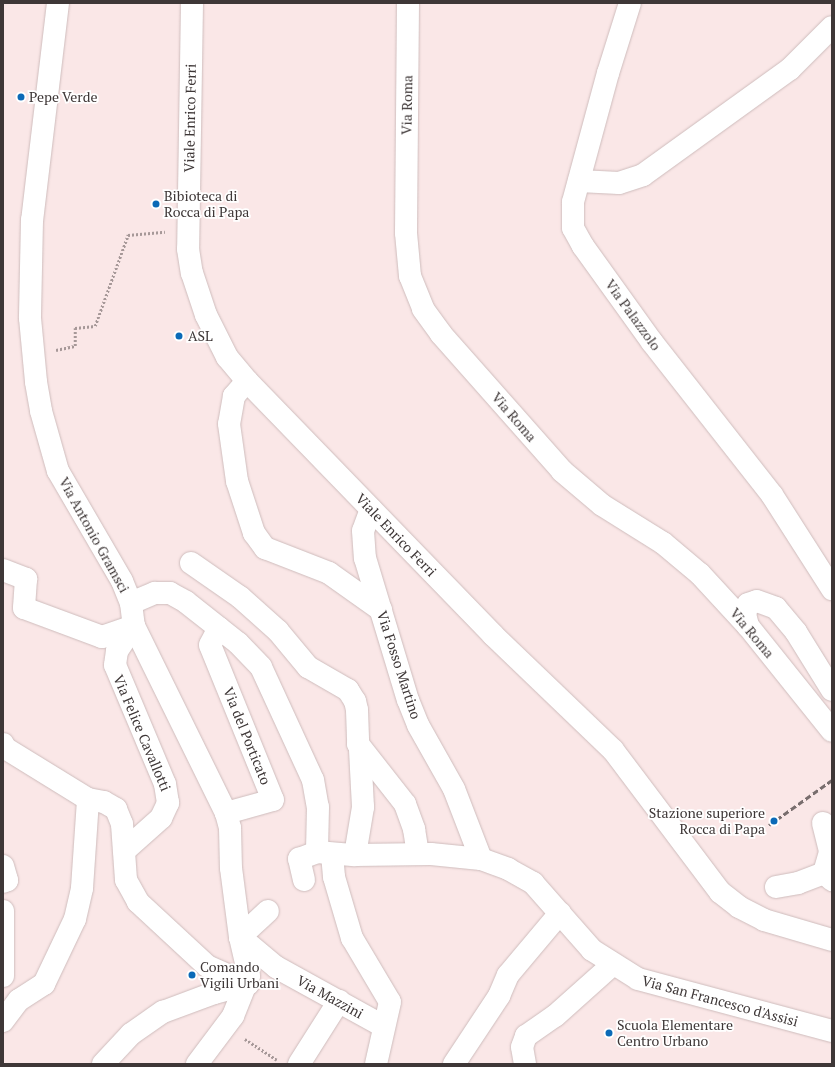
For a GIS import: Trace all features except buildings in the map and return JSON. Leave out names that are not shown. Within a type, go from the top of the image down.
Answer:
[{"type":"street","name":"Via Antonio Gramsci","points":[[58,3],[33,209],[32,344],[41,411],[58,471],[122,581],[131,603],[134,626],[226,813],[232,840],[231,860],[240,937],[249,969],[248,984]]},
{"type":"street","name":"Viale Enrico Ferri","points":[[192,3],[187,231],[192,273],[208,320],[227,357],[247,381],[516,658],[613,750],[720,892],[739,907],[764,920],[832,940]]},
{"type":"street","name":"Via Roma","points":[[408,3],[406,233],[409,271],[420,305],[441,334],[562,471],[609,510],[671,549],[700,574],[748,626],[832,731]]},
{"type":"street","name":"Via Palazzolo","points":[[630,3],[608,73],[579,181],[572,215],[576,236],[652,342],[772,495],[832,589]]},
{"type":"street","points":[[579,181],[619,183],[643,175],[790,69],[832,28]]},
{"type":"street","points":[[247,381],[234,396],[229,424],[236,481],[254,533],[269,550],[318,568],[381,610]]},
{"type":"street","name":"Via Fosso Martino","points":[[371,508],[365,518],[363,544],[365,558],[381,610],[413,712],[451,781],[481,859]]},
{"type":"street","points":[[191,563],[240,597],[278,631],[308,667],[348,690],[355,701],[357,710],[363,807],[355,855]]},
{"type":"street","points":[[3,570],[26,579],[24,608],[102,637],[134,626]]},
{"type":"street","points":[[131,603],[156,593],[170,593],[186,602],[238,643],[261,667],[310,770],[317,799],[325,853],[334,877],[352,938],[390,1002],[383,1026],[376,1064]]},
{"type":"street","points":[[748,626],[745,614],[748,604],[757,601],[776,608],[796,632],[832,690]]},
{"type":"street","name":"Via Felice Cavallotti","points":[[124,851],[161,818],[168,803],[165,784],[115,666],[117,651],[134,626]]},
{"type":"street","name":"Via del Porticato","points":[[219,628],[210,645],[273,800],[226,813]]},
{"type":"street","points":[[3,744],[88,798],[104,802],[116,809],[122,824],[126,880],[133,896],[143,908],[207,966],[248,984]]},
{"type":"street","points":[[358,744],[405,804],[414,829],[418,854]]},
{"type":"street","points":[[3,1021],[19,1000],[44,984],[75,919],[82,888],[88,798]]},
{"type":"street","points":[[776,887],[828,877],[830,852],[823,823]]},
{"type":"street","points":[[304,880],[299,859],[325,853]]},
{"type":"street","name":"Via San Francesco d'Assisi","points":[[325,853],[355,855],[418,854],[481,859],[508,869],[533,883],[560,913],[583,942],[612,965],[650,983],[832,1031]]},
{"type":"street","points":[[3,866],[7,880],[3,882]]},
{"type":"street","points":[[3,911],[3,976]]},
{"type":"street","points":[[240,937],[268,911]]},
{"type":"street","points":[[454,1064],[499,996],[508,975],[560,913]]},
{"type":"street","name":"Via Mazzini","points":[[240,937],[276,967],[383,1026]]},
{"type":"street","points":[[525,1064],[522,1047],[526,1036],[555,1016],[612,965]]},
{"type":"street","points":[[104,1064],[132,1034],[163,1012],[248,984]]},
{"type":"street","points":[[197,1064],[225,1028],[248,984]]},
{"type":"street","points":[[290,1062],[339,1001]]},
{"type":"path","points":[[32,344],[75,346],[75,328],[95,326],[128,235],[187,231]]},
{"type":"path","points":[[243,1038],[273,1059],[290,1062]]},
{"type":"railway","points":[[769,825],[832,780]]},
{"type":"place","name":"Pepe Verde","points":[[21,97]]},
{"type":"place","name":"Bibioteca di Rocca di Papa","points":[[156,204]]},
{"type":"place","name":"ASL","points":[[179,336]]},
{"type":"place","name":"Stazione superiore Rocca di Papa","points":[[774,821]]},
{"type":"place","name":"Comando Vigili Urbani","points":[[192,975]]},
{"type":"place","name":"Scuola Elementare Centro Urbano","points":[[609,1033]]}]
